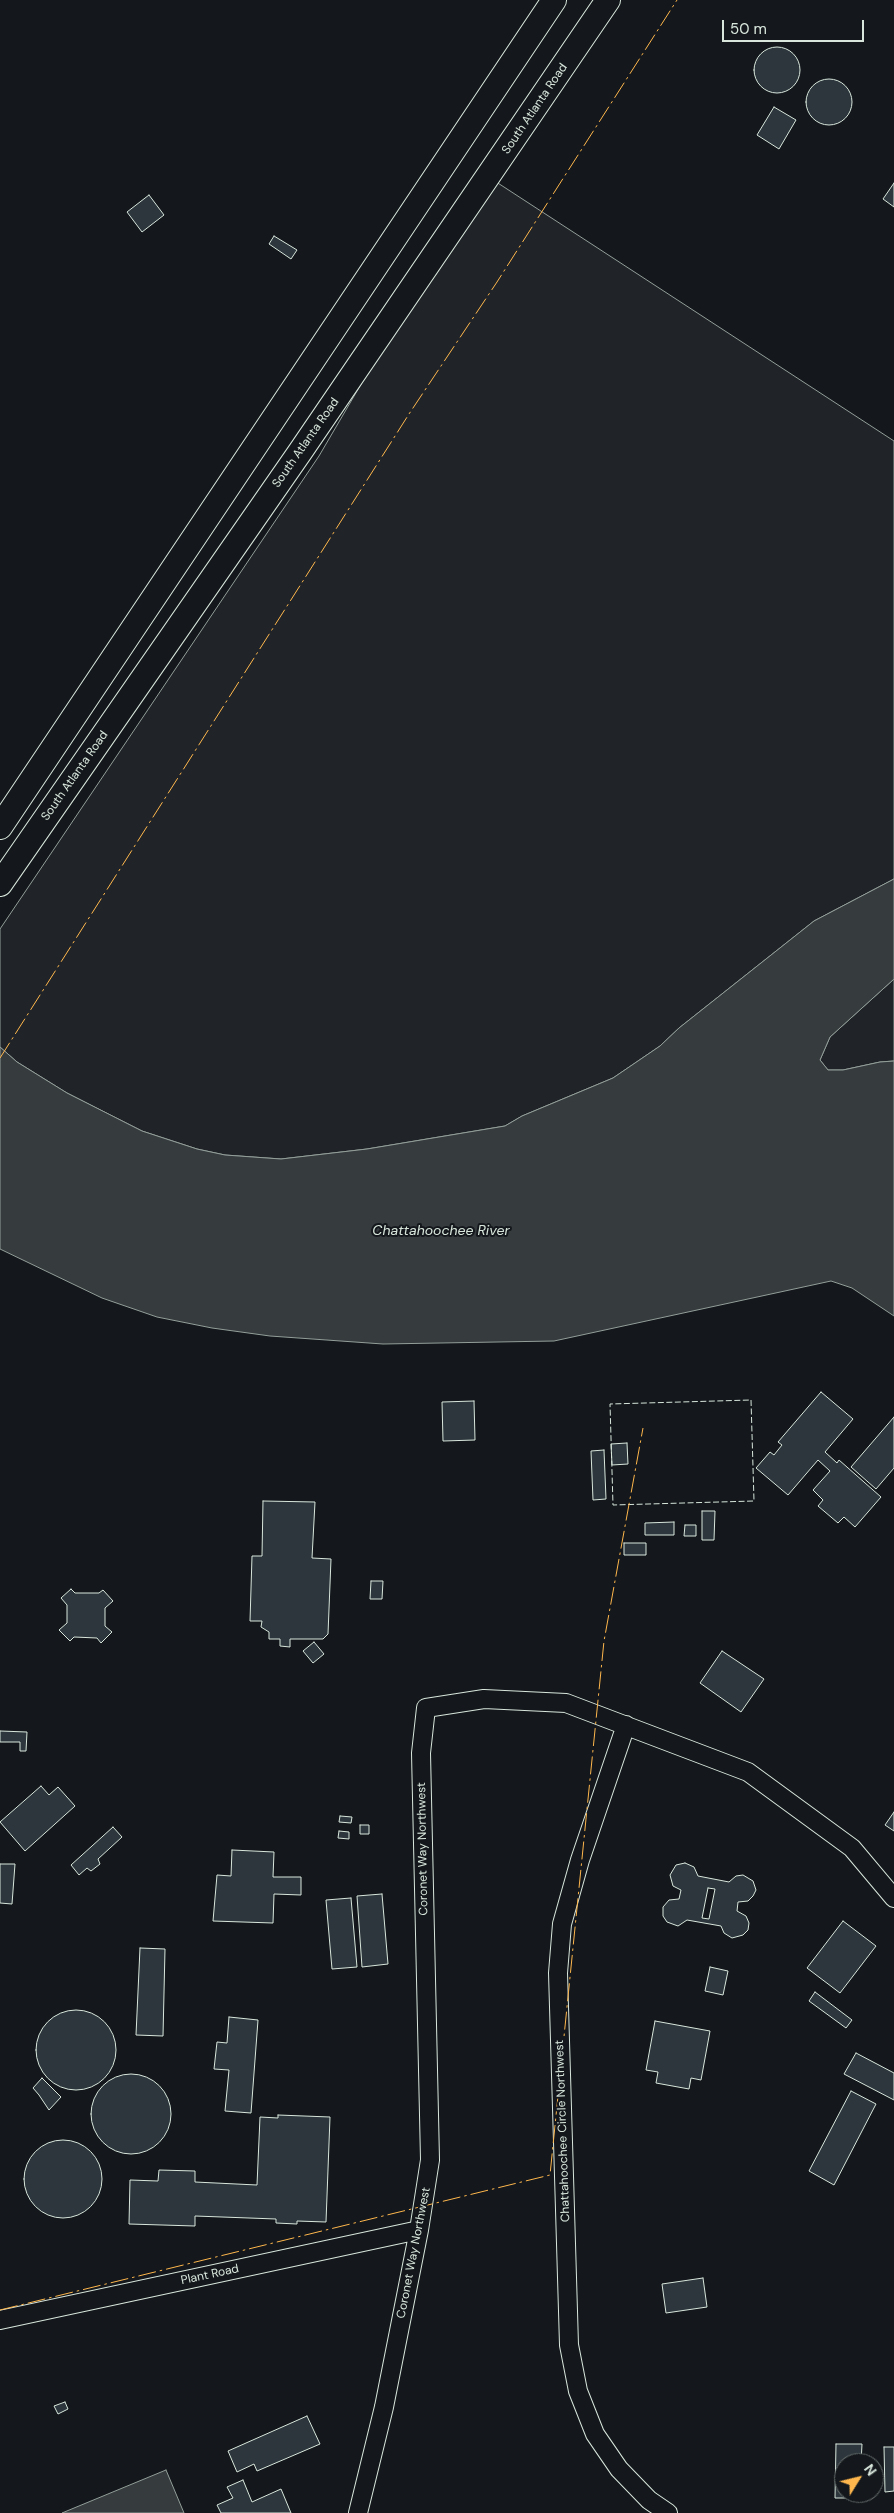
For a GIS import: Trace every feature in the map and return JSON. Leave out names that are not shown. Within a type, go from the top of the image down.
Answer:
[{"type":"main road","points":[[0,827],[554,0]]},
{"type":"main road","name":"South Atlanta Road","points":[[0,884],[316,428],[608,0]]},
{"type":"street","name":"Coronet Way Northwest","points":[[358,2513],[384,2407],[419,2230],[430,2160],[421,1753],[426,1708],[484,1699],[566,1704],[748,1772],[852,1848],[894,1898]]},
{"type":"street","name":"Chattahoochee Circle Northwest","points":[[626,1725],[580,1860],[562,1924],[558,1973],[569,2345],[578,2390],[595,2434],[619,2469],[649,2500],[668,2513]]},
{"type":"street","name":"Plant Road","points":[[0,2320],[419,2230]]},
{"type":"shaded area","points":[[484,174],[894,441],[894,879],[814,921],[679,1028],[660,1046],[613,1078],[522,1116],[505,1126],[367,1149],[281,1159],[225,1155],[197,1149],[142,1131],[67,1093],[17,1062],[0,1047],[0,929],[319,456]]},
{"type":"shaded area","points":[[894,979],[894,1061],[843,1070],[828,1070],[820,1060],[830,1037]]},
{"type":"water","name":"Chattahoochee River","points":[[894,879],[894,979],[830,1037],[820,1060],[828,1070],[843,1070],[894,1061],[894,1316],[852,1288],[831,1281],[554,1341],[383,1344],[270,1336],[212,1328],[157,1317],[102,1298],[0,1249],[0,1047],[17,1062],[67,1093],[142,1131],[197,1149],[225,1155],[281,1159],[367,1149],[505,1126],[522,1116],[613,1078],[660,1046],[679,1028],[814,921]]},
{"type":"water","points":[[166,2470],[184,2513],[62,2513]]},
{"type":"building","points":[[773,47],[781,47],[790,51],[796,57],[800,70],[796,83],[790,89],[781,93],[773,93],[764,89],[758,83],[754,74],[754,66],[758,57],[764,51]]},
{"type":"building","points":[[825,79],[833,79],[842,83],[848,89],[852,102],[848,115],[842,121],[833,125],[825,125],[816,121],[810,115],[806,106],[806,98],[810,89],[816,83]]},
{"type":"building","points":[[774,107],[796,120],[779,149],[757,135]]},
{"type":"building","points":[[894,183],[894,207],[883,199]]},
{"type":"building","points":[[149,195],[164,215],[142,232],[127,212]]},
{"type":"building","points":[[274,236],[297,250],[291,259],[269,244]]},
{"type":"building","points":[[821,1392],[853,1419],[825,1452],[837,1463],[839,1460],[881,1497],[855,1527],[844,1517],[838,1523],[818,1506],[823,1500],[813,1490],[830,1471],[818,1460],[788,1495],[756,1468],[770,1452],[774,1455],[782,1445],[778,1442]]},
{"type":"building","points":[[474,1401],[475,1440],[443,1441],[442,1402]]},
{"type":"building","points":[[894,1417],[894,1468],[876,1489],[851,1467]]},
{"type":"building","points":[[627,1443],[628,1464],[612,1465],[611,1444]]},
{"type":"building","points":[[604,1450],[606,1499],[593,1500],[591,1451]]},
{"type":"building","points":[[263,1501],[315,1502],[312,1558],[331,1559],[328,1634],[323,1639],[290,1639],[290,1647],[280,1646],[280,1639],[269,1639],[269,1632],[261,1627],[262,1621],[250,1621],[252,1556],[262,1556]]},
{"type":"building","points":[[702,1511],[715,1511],[714,1540],[702,1540]]},
{"type":"building","points":[[674,1522],[674,1535],[645,1535],[645,1523]]},
{"type":"building","points":[[685,1525],[696,1525],[696,1536],[684,1536]]},
{"type":"building","points":[[624,1543],[646,1543],[646,1555],[624,1555]]},
{"type":"building","points":[[371,1581],[383,1581],[382,1599],[370,1599]]},
{"type":"building","points":[[71,1589],[75,1593],[99,1593],[103,1590],[113,1601],[105,1608],[105,1626],[112,1632],[101,1643],[97,1638],[74,1637],[70,1641],[59,1630],[67,1623],[67,1605],[61,1598]]},
{"type":"building","points":[[314,1642],[324,1654],[313,1663],[303,1651]]},
{"type":"building","points":[[722,1651],[764,1679],[741,1712],[700,1683]]},
{"type":"building","points":[[0,1731],[27,1732],[26,1751],[20,1751],[20,1742],[0,1742]]},
{"type":"building","points":[[41,1786],[49,1795],[58,1787],[75,1806],[25,1851],[0,1822]]},
{"type":"building","points":[[894,1812],[894,1831],[885,1825]]},
{"type":"building","points":[[340,1816],[352,1817],[351,1823],[339,1822]]},
{"type":"building","points":[[360,1825],[369,1825],[369,1834],[360,1834]]},
{"type":"building","points":[[113,1827],[122,1837],[98,1859],[100,1864],[91,1871],[87,1868],[79,1875],[71,1865]]},
{"type":"building","points":[[339,1831],[349,1832],[349,1839],[338,1838]]},
{"type":"building","points":[[232,1850],[274,1852],[273,1877],[301,1877],[301,1895],[274,1894],[273,1923],[213,1921],[217,1875],[231,1876]]},
{"type":"building","points":[[685,1863],[694,1867],[698,1876],[729,1882],[736,1876],[743,1875],[753,1881],[756,1890],[753,1896],[748,1901],[738,1902],[737,1911],[746,1916],[749,1923],[748,1930],[743,1935],[732,1938],[724,1933],[721,1926],[687,1920],[678,1926],[667,1922],[663,1916],[663,1907],[669,1900],[679,1899],[681,1890],[673,1886],[670,1875],[676,1865]],"holes":[[[708,1888],[715,1889],[709,1919],[702,1918]]]},
{"type":"building","points":[[0,1864],[15,1864],[12,1904],[0,1903]]},
{"type":"building","points":[[382,1894],[388,1964],[362,1967],[357,1896]]},
{"type":"building","points":[[351,1898],[357,1967],[332,1969],[326,1900]]},
{"type":"building","points":[[843,1921],[876,1946],[840,1993],[807,1968]]},
{"type":"building","points":[[140,1948],[165,1949],[163,2036],[136,2035]]},
{"type":"building","points":[[710,1967],[728,1971],[723,1995],[705,1991]]},
{"type":"building","points":[[815,1992],[852,2020],[846,2028],[809,2001]]},
{"type":"building","points":[[76,2010],[91,2013],[104,2022],[113,2035],[116,2050],[113,2065],[104,2078],[91,2087],[76,2090],[61,2087],[48,2078],[39,2065],[36,2050],[39,2035],[48,2022],[61,2013]]},
{"type":"building","points":[[229,2017],[258,2020],[251,2113],[225,2111],[229,2070],[214,2069],[217,2042],[227,2043]]},
{"type":"building","points":[[655,2021],[710,2031],[701,2080],[691,2078],[689,2089],[656,2083],[658,2072],[646,2070]]},
{"type":"building","points":[[856,2053],[894,2073],[894,2100],[844,2074]]},
{"type":"building","points":[[131,2074],[146,2077],[159,2086],[168,2099],[171,2114],[168,2129],[159,2142],[146,2151],[131,2154],[116,2151],[103,2142],[94,2129],[91,2114],[94,2099],[103,2086],[116,2077]]},
{"type":"building","points":[[42,2078],[61,2097],[49,2110],[33,2088]]},
{"type":"building","points":[[851,2091],[876,2104],[834,2185],[809,2171]]},
{"type":"building","points":[[278,2115],[330,2117],[326,2222],[297,2221],[297,2224],[276,2223],[276,2219],[195,2216],[195,2226],[129,2224],[130,2180],[158,2181],[159,2170],[195,2171],[195,2182],[257,2185],[260,2117],[278,2118]]},
{"type":"building","points":[[55,2140],[71,2140],[85,2146],[96,2157],[102,2171],[102,2187],[96,2201],[85,2212],[71,2218],[55,2218],[41,2212],[30,2201],[24,2187],[24,2171],[30,2157],[41,2146]]},
{"type":"building","points":[[703,2278],[707,2307],[666,2313],[662,2284]]},
{"type":"building","points":[[65,2402],[68,2409],[58,2414],[54,2406]]},
{"type":"building","points":[[307,2416],[320,2444],[257,2471],[254,2464],[237,2472],[228,2451]]},
{"type":"building","points":[[836,2444],[862,2444],[862,2453],[836,2453]]},
{"type":"building","points":[[884,2447],[894,2447],[894,2491],[885,2492]]},
{"type":"building","points":[[243,2480],[252,2502],[281,2489],[291,2513],[221,2513],[217,2505],[233,2498],[227,2487]]},
{"type":"fence","points":[[751,1400],[754,1501],[613,1505],[610,1404],[751,1400]]},
{"type":"power","points":[[0,1058],[409,414],[497,282],[677,0]]},
{"type":"power","points":[[0,2310],[550,2175],[604,1641],[643,1428]]}]
